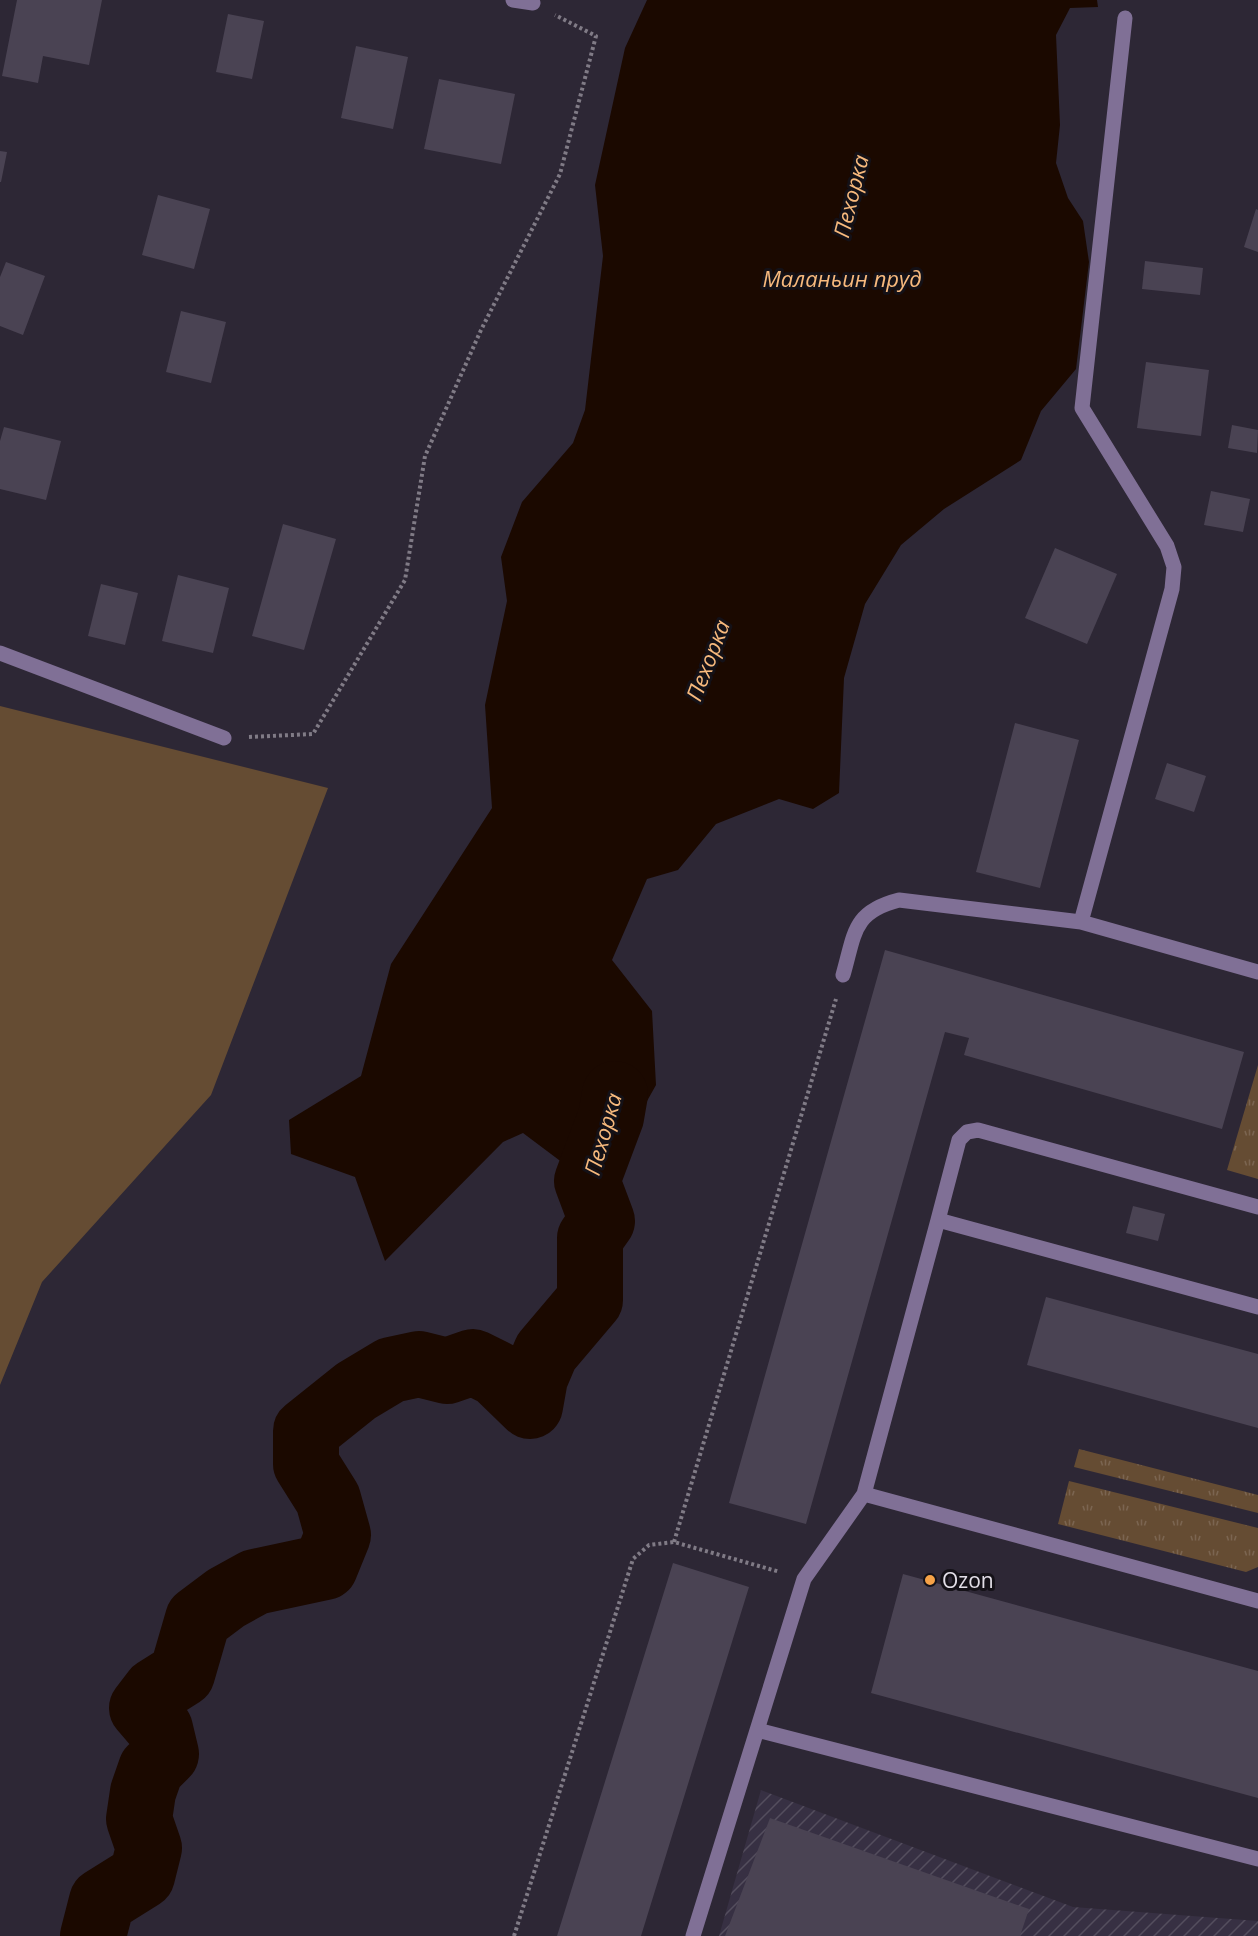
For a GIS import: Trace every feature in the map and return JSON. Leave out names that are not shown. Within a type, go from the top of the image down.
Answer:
[{"type":"street","points":[[513,0],[533,3]]},
{"type":"street","points":[[1081,922],[1172,589],[1174,567],[1167,546],[1082,408],[1125,18]]},
{"type":"street","points":[[0,653],[224,738]]},
{"type":"street","points":[[843,975],[858,923],[877,906],[899,900],[1081,922],[1258,972]]},
{"type":"street","points":[[693,1936],[804,1579],[864,1494],[959,1140],[967,1132],[978,1130],[1258,1207]]},
{"type":"street","points":[[938,1220],[1258,1307]]},
{"type":"street","points":[[864,1494],[1258,1601]]},
{"type":"street","points":[[757,1730],[1258,1859]]},
{"type":"path","points":[[224,738],[314,734],[405,580],[425,456],[482,330],[560,174],[596,36],[533,3]]},
{"type":"path","points":[[674,1542],[843,975]]},
{"type":"path","points":[[514,1936],[633,1560],[649,1545],[674,1542],[804,1579]]},
{"type":"shaded area","points":[[761,1790],[1073,1907],[1258,1921],[1258,1936],[719,1936]]},
{"type":"green space","points":[[0,706],[328,788],[211,1095],[42,1282],[0,1385]]},
{"type":"green space","points":[[1258,1065],[1258,1179],[1227,1170]]},
{"type":"green space","points":[[1079,1449],[1258,1495],[1258,1513],[1074,1467]]},
{"type":"green space","points":[[1069,1481],[1258,1528],[1258,1567],[1246,1572],[1058,1524]]},
{"type":"water","name":"Маланьин пруд","points":[[647,0],[1097,0],[1098,7],[1070,8],[1056,35],[1060,125],[1056,163],[1068,198],[1083,221],[1089,262],[1076,369],[1041,411],[1021,460],[944,509],[901,545],[865,604],[844,678],[839,793],[813,809],[779,799],[716,824],[678,870],[647,879],[612,960],[652,1011],[656,1085],[604,1178],[587,1181],[523,1133],[503,1142],[385,1261],[355,1177],[291,1154],[289,1120],[361,1076],[391,964],[492,808],[485,705],[507,601],[501,557],[522,502],[573,443],[585,410],[603,256],[595,185],[625,48]]},
{"type":"building","points":[[17,0],[102,0],[89,65],[43,56],[38,83],[2,76]]},
{"type":"building","points":[[228,14],[264,21],[252,79],[216,72]]},
{"type":"building","points":[[356,46],[408,57],[393,129],[341,118]]},
{"type":"building","points":[[439,79],[515,94],[501,164],[424,149]]},
{"type":"building","points":[[0,151],[7,152],[1,182],[0,182]]},
{"type":"building","points":[[158,195],[210,209],[194,269],[142,255]]},
{"type":"building","points":[[1256,209],[1258,210],[1258,252],[1244,247]]},
{"type":"building","points":[[1145,261],[1203,268],[1200,295],[1142,289]]},
{"type":"building","points":[[6,262],[45,276],[23,335],[0,326],[0,277]]},
{"type":"building","points":[[181,311],[226,322],[211,383],[166,372]]},
{"type":"building","points":[[1146,362],[1209,370],[1201,436],[1137,428]]},
{"type":"building","points":[[1232,425],[1258,430],[1257,453],[1228,448]]},
{"type":"building","points":[[4,427],[61,441],[46,500],[0,489],[0,441]]},
{"type":"building","points":[[1211,491],[1250,499],[1243,532],[1204,525]]},
{"type":"building","points":[[283,524],[336,539],[304,650],[252,636]]},
{"type":"building","points":[[1055,548],[1117,574],[1087,644],[1025,618]]},
{"type":"building","points":[[178,575],[229,588],[213,653],[162,641]]},
{"type":"building","points":[[101,584],[138,593],[125,645],[88,636]]},
{"type":"building","points":[[1015,723],[1079,740],[1040,888],[976,872]]},
{"type":"building","points":[[1167,763],[1206,776],[1194,812],[1155,799]]},
{"type":"building","points":[[885,950],[1244,1052],[1222,1129],[964,1055],[969,1038],[945,1032],[806,1524],[729,1503]]},
{"type":"building","points":[[1133,1206],[1165,1214],[1158,1241],[1126,1233]]},
{"type":"building","points":[[1046,1297],[1258,1354],[1258,1428],[1027,1365]]},
{"type":"building","points":[[673,1563],[749,1587],[641,1936],[557,1936]]},
{"type":"building","points":[[903,1574],[1258,1671],[1258,1798],[871,1693]]},
{"type":"building","points":[[770,1818],[1029,1909],[1020,1936],[725,1936]]},
{"type":"waterway","name":"Пехорка","points":[[93,1936],[102,1901],[142,1876],[149,1848],[139,1819],[143,1792],[151,1769],[166,1754],[160,1729],[142,1708],[155,1691],[182,1674],[198,1619],[226,1598],[255,1582],[325,1567],[338,1535],[328,1499],[306,1464],[306,1431],[356,1391],[391,1370],[419,1364],[447,1371],[473,1362],[497,1374],[530,1406],[535,1378],[546,1352],[590,1300],[590,1238],[602,1221],[587,1181],[611,1117],[615,1094]]},
{"type":"place","name":"Ozon","points":[[930,1580]]}]
